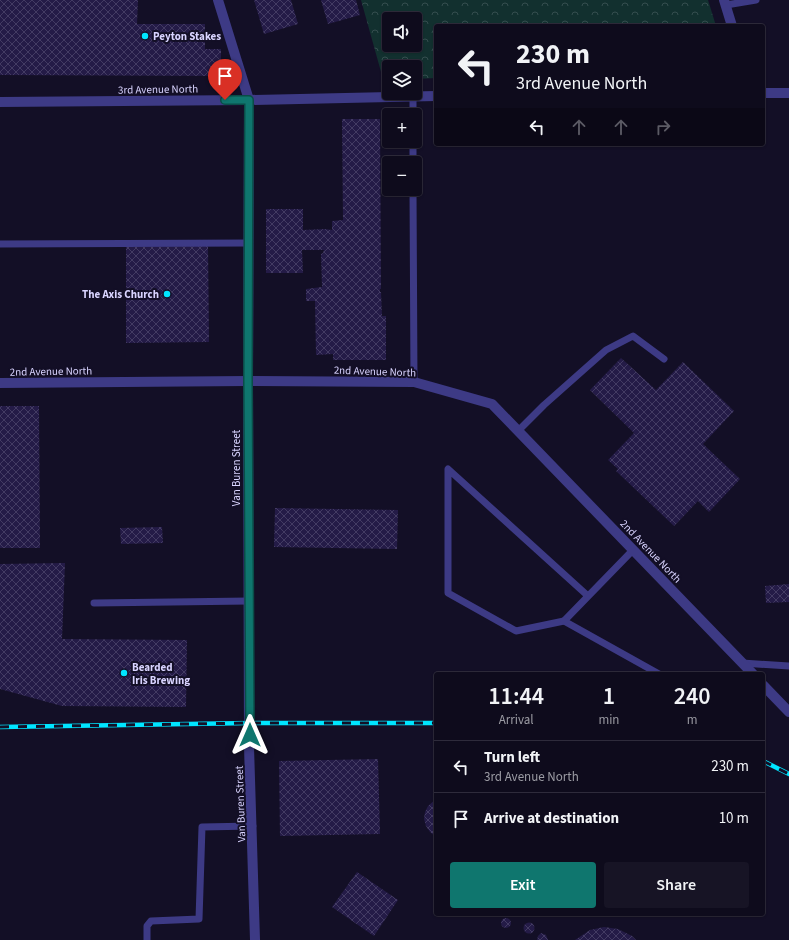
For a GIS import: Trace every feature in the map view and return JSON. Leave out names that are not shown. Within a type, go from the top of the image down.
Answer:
[{"type":"street","name":"Van Buren Street","points":[[218,0],[249,100],[248,381],[250,747],[255,940]]},
{"type":"street","points":[[725,2],[731,24]]},
{"type":"street","points":[[765,93],[789,93]]},
{"type":"street","name":"3rd Avenue North","points":[[422,95],[434,96]]},
{"type":"street","name":"3rd Avenue North","points":[[0,102],[249,100],[382,96]]},
{"type":"street","name":"2nd Avenue North","points":[[0,383],[248,381],[414,382],[492,404],[750,672]]},
{"type":"street","points":[[765,687],[789,712]]},
{"type":"lane","points":[[725,2],[756,0]]},
{"type":"lane","points":[[413,196],[414,382]]},
{"type":"lane","points":[[0,244],[248,243]]},
{"type":"lane","points":[[518,431],[544,405],[606,350],[633,336],[664,359]]},
{"type":"lane","points":[[588,596],[448,469],[448,593],[516,631],[564,621],[633,550]]},
{"type":"lane","points":[[94,603],[249,601]]},
{"type":"lane","points":[[564,621],[655,672]]},
{"type":"lane","points":[[742,663],[789,666]]},
{"type":"lane","points":[[147,940],[147,926],[151,921],[199,919],[202,827],[253,826]]},
{"type":"green space","points":[[361,0],[708,0],[715,24],[434,24],[434,78],[422,79],[422,60],[382,60],[382,75]]},
{"type":"building","name":"Peyton Stakes","points":[[0,0],[138,0],[137,24],[205,24],[205,49],[221,49],[221,76],[0,75]]},
{"type":"building","points":[[254,0],[291,0],[298,24],[264,34]]},
{"type":"building","points":[[321,0],[356,0],[360,15],[328,24]]},
{"type":"building","points":[[342,119],[380,119],[380,292],[382,316],[386,316],[386,360],[333,360],[333,354],[316,355],[315,301],[306,301],[306,289],[322,287],[321,254],[324,250],[302,250],[303,273],[266,273],[266,209],[303,209],[303,230],[332,230],[332,221],[343,220]]},
{"type":"building","name":"The Axis Church","points":[[208,246],[209,342],[126,343],[126,247]]},
{"type":"building","points":[[621,358],[656,390],[683,362],[734,411],[703,444],[740,479],[709,512],[698,501],[674,526],[616,471],[618,469],[608,460],[634,433],[590,390]]},
{"type":"building","points":[[0,406],[39,406],[40,548],[0,548]]},
{"type":"building","points":[[275,508],[398,510],[397,549],[274,547]]},
{"type":"building","points":[[162,527],[163,543],[121,544],[120,528]]},
{"type":"building","points":[[65,563],[62,639],[187,640],[186,707],[62,706],[0,689],[0,564]]},
{"type":"building","points":[[789,584],[789,602],[766,603],[765,586]]},
{"type":"building","points":[[378,759],[380,834],[280,836],[279,761]]},
{"type":"building","points":[[434,801],[434,835],[426,826],[424,819],[428,806]]},
{"type":"building","points":[[357,872],[398,900],[374,936],[332,907]]},
{"type":"building","points":[[504,918],[508,918],[510,919],[510,927],[504,928],[501,925],[501,921]]},
{"type":"building","points":[[527,923],[531,923],[533,924],[533,932],[527,933],[524,930],[524,926]]},
{"type":"building","points":[[604,927],[618,929],[632,936],[636,940],[575,940],[590,930]]},
{"type":"building","points":[[541,933],[546,935],[548,940],[537,940]]},
{"type":"railway","points":[[0,727],[250,723],[434,723]]},
{"type":"railway","points":[[765,762],[789,774]]},
{"type":"place","name":"Peyton Stakes","points":[[145,36]]},
{"type":"place","name":"The Axis Church","points":[[167,294]]},
{"type":"place","name":"Bearded Iris Brewing","points":[[124,673]]},
{"type":"route","points":[[225,100],[249,100],[248,381],[250,735]]}]
